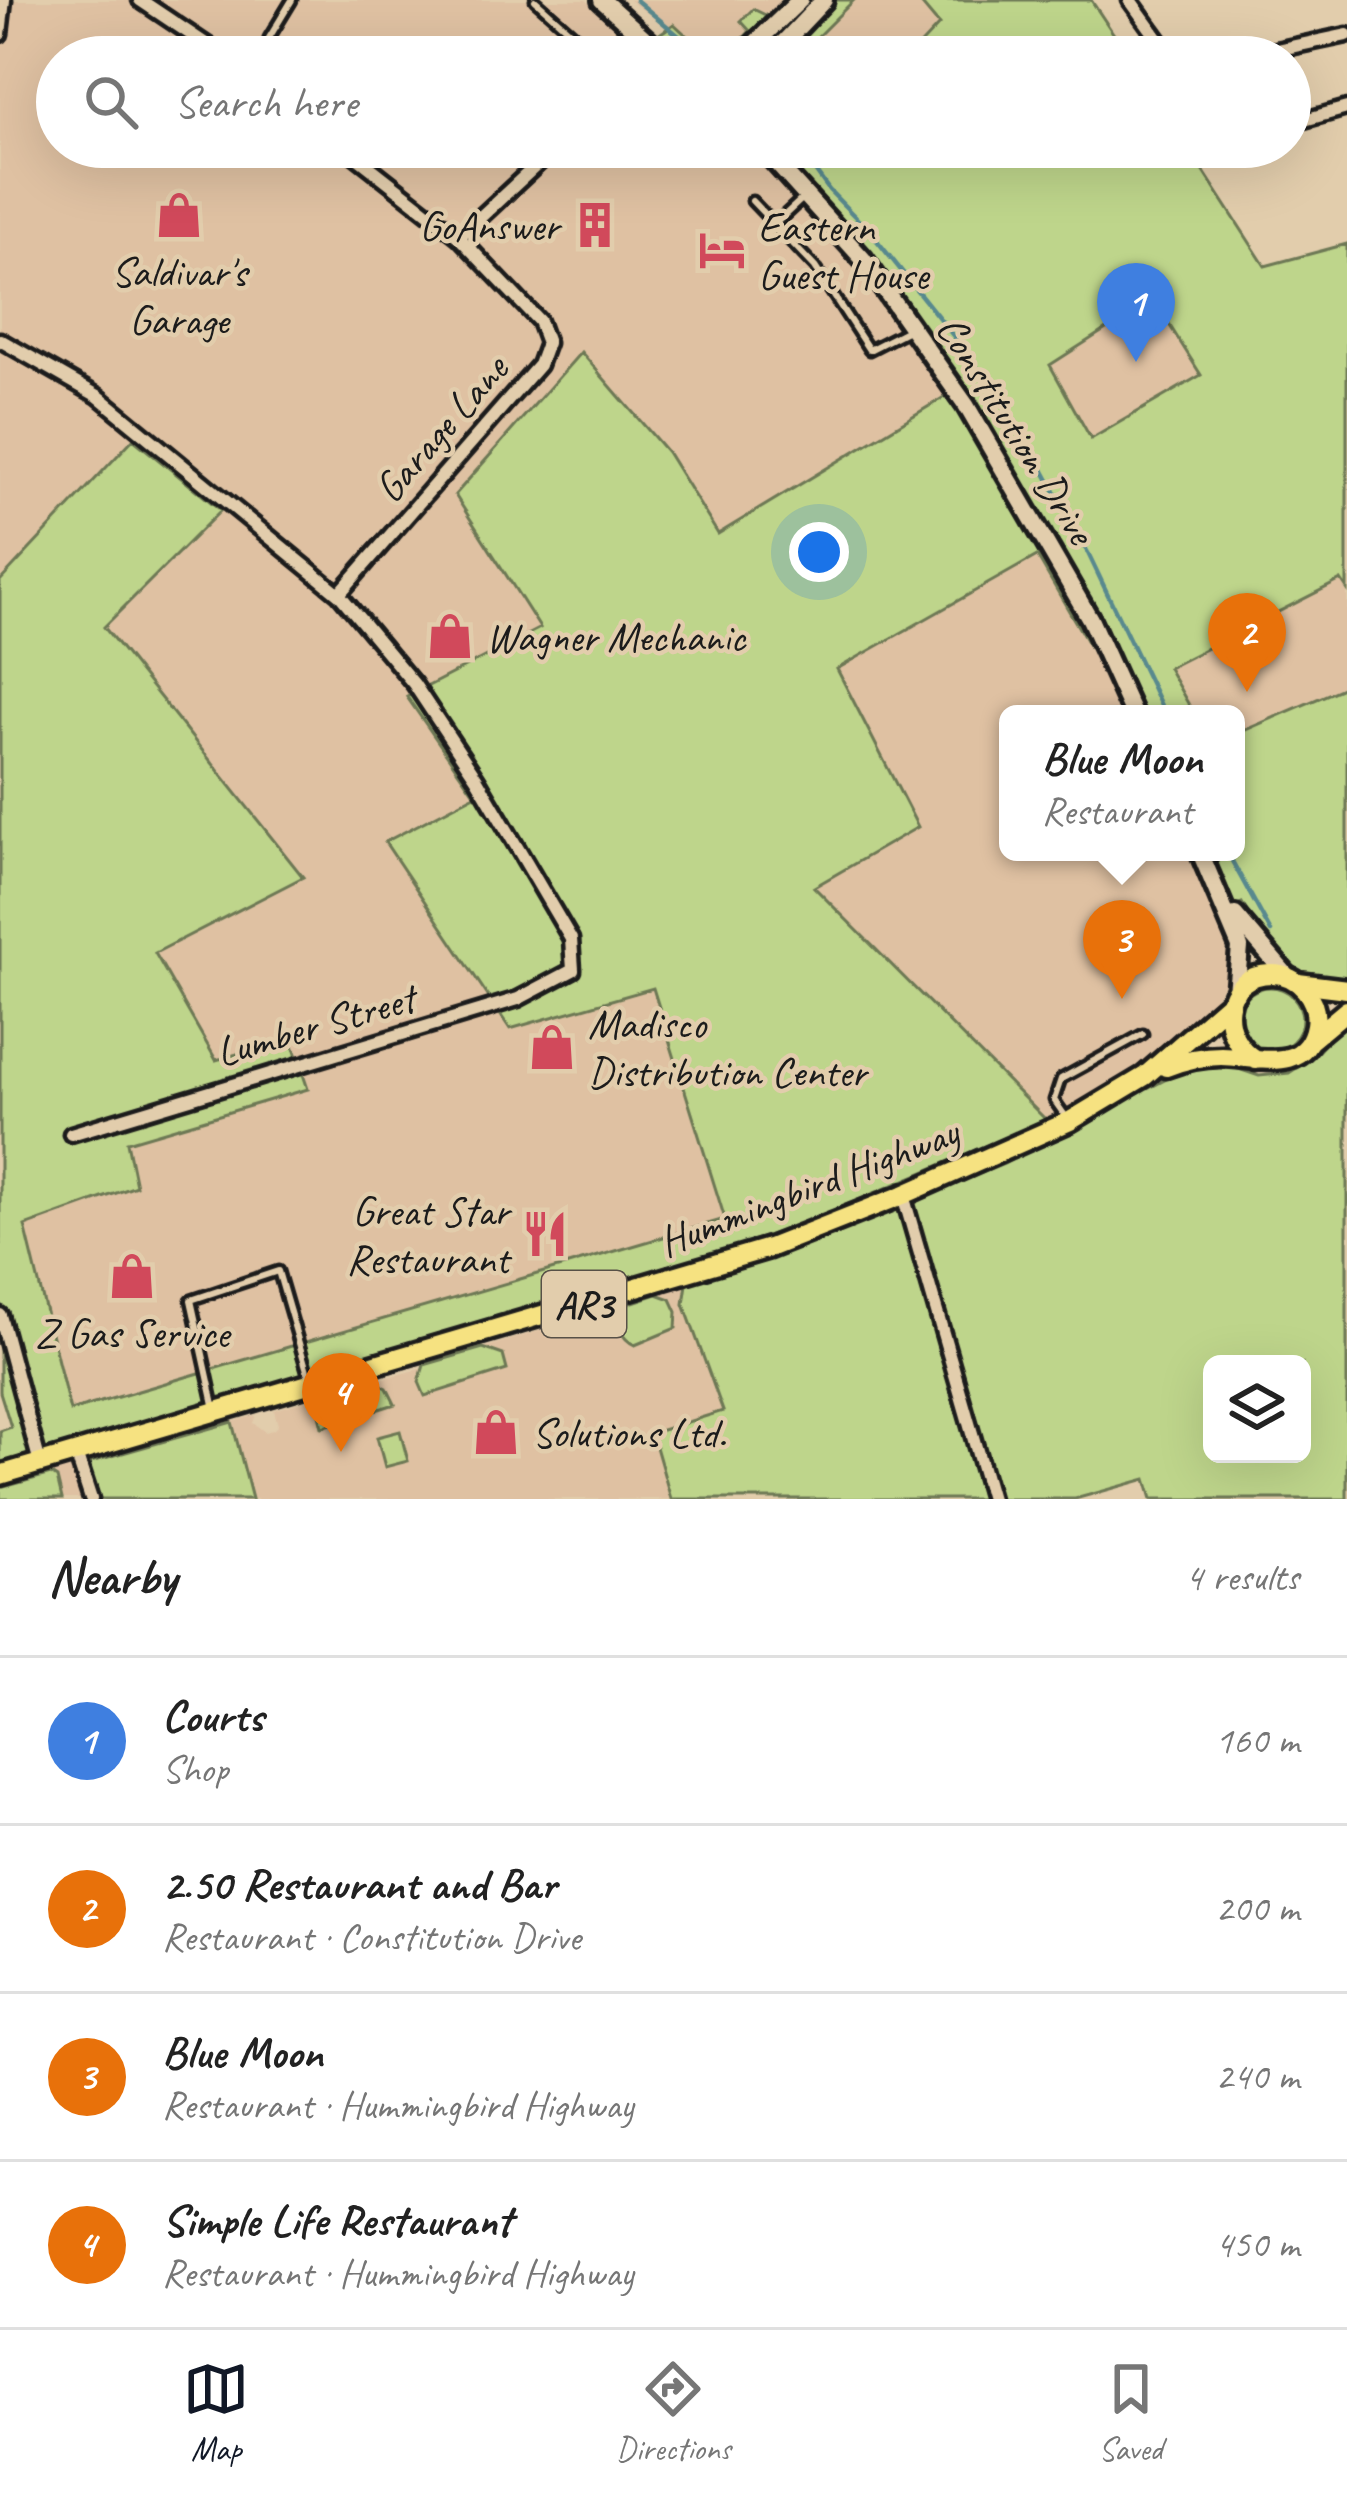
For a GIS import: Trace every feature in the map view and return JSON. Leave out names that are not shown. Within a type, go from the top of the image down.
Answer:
[{"type":"main road","points":[[602,0],[639,36]]},
{"type":"main road","points":[[763,36],[800,0]]},
{"type":"main road","points":[[790,36],[824,0]]},
{"type":"main road","name":"Constitution Drive","points":[[782,168],[862,259],[966,405],[1090,620],[1129,705]]},
{"type":"main road","points":[[1204,861],[1240,947],[1228,1015],[1235,1042],[1256,1060],[1284,1061],[1347,1010]]},
{"type":"main road","points":[[1223,900],[1307,992],[1316,1018],[1308,1044]]},
{"type":"main road","points":[[1233,997],[1259,976],[1347,989]]},
{"type":"main road","name":"Hummingbird Highway","points":[[0,1475],[769,1248],[1070,1121],[1145,1076],[1233,997]]},
{"type":"main road","name":"Hummingbird Highway","points":[[1145,1076],[1196,1058],[1256,1060]]},
{"type":"street","points":[[0,34],[4,0]]},
{"type":"street","points":[[140,0],[194,36]]},
{"type":"street","points":[[1130,0],[1156,36]]},
{"type":"street","points":[[1311,43],[1347,35]]},
{"type":"street","points":[[1311,118],[1347,108]]},
{"type":"street","points":[[371,168],[459,237],[533,168]]},
{"type":"street","name":"Garage Lane","points":[[339,594],[539,364],[547,343],[539,321],[459,237]]},
{"type":"street","points":[[0,340],[98,396],[339,594]]},
{"type":"street","name":"Lumber Street","points":[[71,1134],[518,999],[572,970],[571,939],[477,778],[414,684],[339,594]]},
{"type":"street","points":[[903,1195],[992,1499]]},
{"type":"street","points":[[0,1316],[40,1463]]},
{"type":"street","points":[[76,1453],[91,1499]]},
{"type":"lane","points":[[270,36],[292,0]]},
{"type":"lane","points":[[535,0],[575,36]]},
{"type":"lane","points":[[775,224],[806,194]]},
{"type":"lane","points":[[752,201],[815,268],[869,350],[913,328]]},
{"type":"lane","points":[[1070,1121],[1054,1100],[1061,1079],[1143,1034]]},
{"type":"lane","points":[[216,1412],[191,1300],[278,1271],[312,1386]]},
{"type":"shaded area","points":[[0,0],[586,0],[628,36],[36,36],[36,168],[765,168],[825,231],[946,396],[718,534],[667,452],[540,628],[475,795],[386,842],[653,987],[726,1219],[70,1412],[25,1226],[135,1186],[126,1142],[307,1089],[290,1039],[217,1060],[154,952],[303,876],[104,627],[221,510],[132,439],[0,581]]},
{"type":"shaded area","points":[[629,0],[783,0],[765,16],[753,9],[741,21],[750,31],[746,36],[687,36],[674,24],[668,28]]},
{"type":"shaded area","points":[[854,0],[918,0],[940,25],[929,36],[818,36]]},
{"type":"shaded area","points":[[1153,299],[1201,375],[1092,439],[1049,365]]},
{"type":"shaded area","points":[[1037,556],[1124,705],[999,705],[999,861],[1198,861],[1232,931],[1233,969],[1204,1016],[1172,1049],[1098,1096],[1046,1120],[813,886],[917,827],[836,669]]},
{"type":"shaded area","points":[[1342,579],[1347,589],[1347,686],[1245,730],[1245,705],[1189,705],[1167,668]]},
{"type":"shaded area","points":[[687,1284],[684,1304],[724,1411],[653,1433],[671,1499],[252,1499],[232,1422],[256,1415],[253,1423],[265,1432],[273,1430],[278,1425],[274,1410],[323,1395],[322,1426],[394,1405],[387,1388],[372,1381],[497,1350],[483,1348],[618,1307],[616,1314],[635,1345],[676,1328],[677,1312],[671,1299],[657,1294]]},
{"type":"shaded area","points":[[73,1467],[82,1499],[62,1499],[51,1474]]},
{"type":"green space","points":[[797,0],[854,0],[818,36],[745,36],[750,31],[741,21],[753,9],[776,20]]},
{"type":"green space","points":[[918,0],[1091,0],[1115,36],[929,36],[939,25]]},
{"type":"green space","points":[[674,24],[687,36],[657,36]]},
{"type":"green space","points":[[780,168],[1202,168],[1265,266],[1347,244],[1347,589],[1341,580],[1168,668],[1189,705],[1124,705],[1037,556],[837,669],[918,827],[814,887],[1046,1120],[804,1223],[717,1253],[0,1463],[0,1431],[11,1427],[0,1392],[0,581],[133,439],[221,510],[104,627],[303,877],[155,953],[216,1060],[291,1039],[308,1089],[127,1142],[136,1186],[25,1226],[70,1411],[725,1219],[653,988],[510,1029],[385,842],[475,795],[407,697],[540,628],[455,495],[581,352],[667,452],[718,534],[946,396],[963,404],[904,315]],"holes":[[[1153,299],[1201,375],[1091,439],[1050,365]]]},
{"type":"green space","points":[[1347,686],[1347,983],[1308,974],[1282,960],[1242,903],[1222,912],[1198,861],[1245,861],[1245,730]]},
{"type":"green space","points":[[1270,987],[1293,996],[1302,1019],[1293,1042],[1270,1051],[1247,1042],[1238,1019],[1247,996]]},
{"type":"green space","points":[[1347,1019],[1347,1499],[1152,1499],[1146,1479],[1075,1499],[671,1499],[652,1433],[723,1411],[684,1304],[687,1284],[811,1243],[1004,1164],[1182,1071],[1224,1064],[1259,1076],[1289,1073],[1313,1057]]},
{"type":"green space","points":[[657,1294],[671,1299],[677,1312],[676,1328],[635,1345],[620,1329],[618,1307]]},
{"type":"green space","points":[[483,1348],[503,1355],[507,1370],[425,1396],[419,1382],[424,1365]]},
{"type":"green space","points":[[372,1381],[387,1388],[395,1404],[322,1427],[323,1395]]},
{"type":"green space","points":[[232,1422],[252,1499],[82,1499],[73,1467]]},
{"type":"green space","points":[[400,1431],[408,1461],[385,1467],[377,1437]]},
{"type":"green space","points":[[51,1474],[57,1478],[62,1499],[0,1499],[0,1488]]},
{"type":"waterway","points":[[636,0],[679,36]]},
{"type":"waterway","points":[[813,168],[968,354],[1024,434],[1161,705]]},
{"type":"waterway","points":[[1232,861],[1271,932]]},
{"type":"place","name":"Saldivar's Garage","points":[[179,215]]},
{"type":"place","name":"GoAnswer","points":[[595,225]]},
{"type":"place","name":"Eastern Guest House","points":[[722,250]]},
{"type":"place","name":"Courts","points":[[1136,362]]},
{"type":"place","name":"Wagner Mechanic","points":[[450,636]]},
{"type":"place","name":"2.50 Restaurant and Bar","points":[[1247,692]]},
{"type":"place","name":"Blue Moon","points":[[1122,999]]},
{"type":"place","name":"Madisco Distribution Center","points":[[552,1047]]},
{"type":"place","name":"Great Star Restaurant","points":[[545,1234]]},
{"type":"place","name":"Z Gas Service","points":[[132,1276]]},
{"type":"place","name":"Solutions Ltd.","points":[[496,1432]]},
{"type":"place","name":"Simple Life Restaurant","points":[[341,1452]]}]
